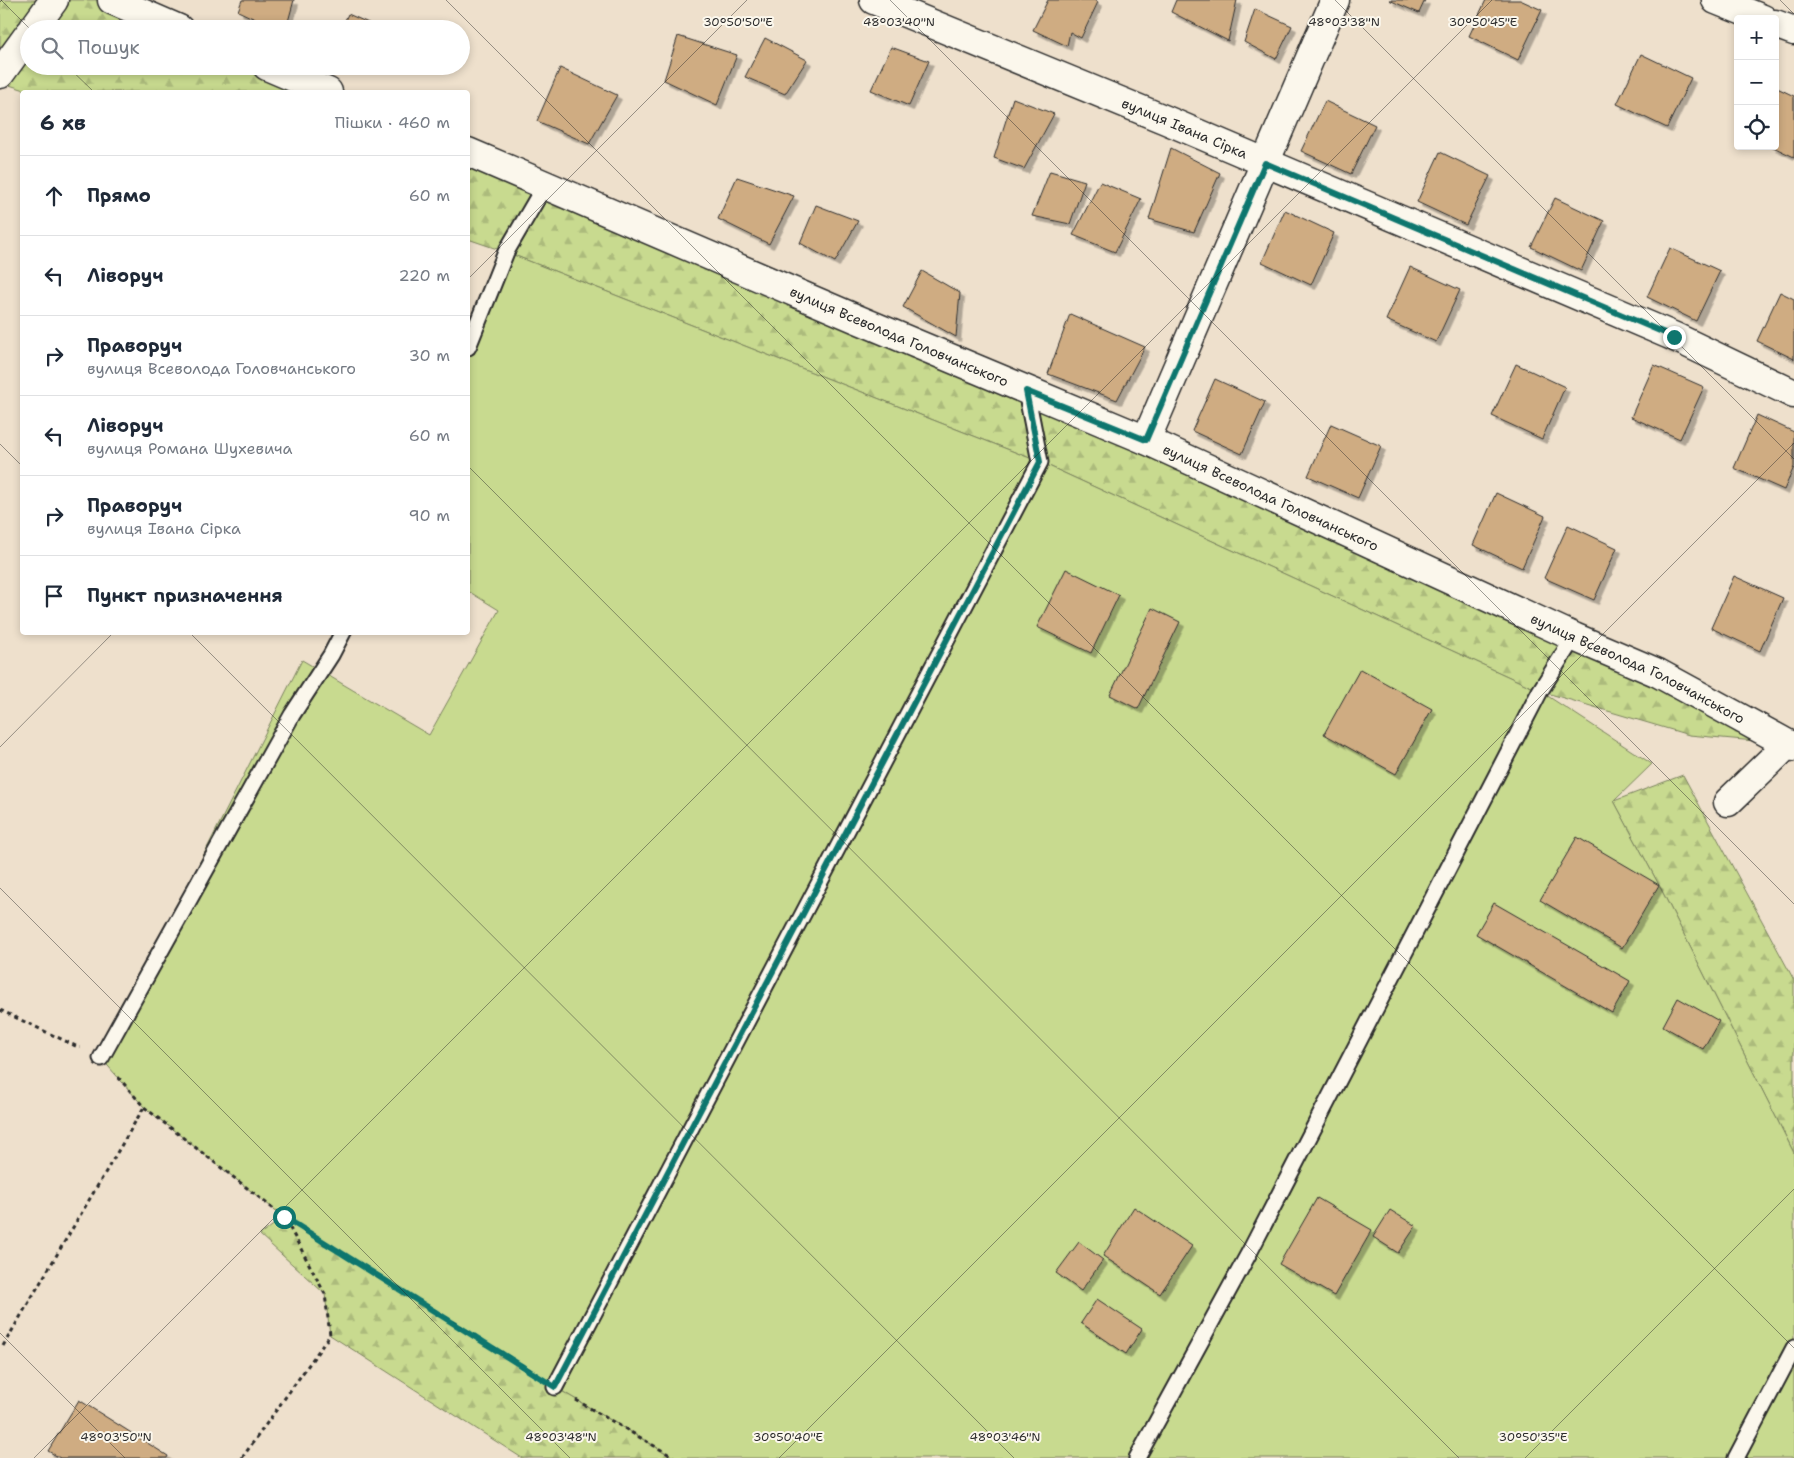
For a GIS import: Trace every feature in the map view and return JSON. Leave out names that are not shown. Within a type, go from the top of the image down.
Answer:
[{"type":"street","points":[[40,20],[54,0]]},
{"type":"street","points":[[112,0],[158,20]]},
{"type":"street","name":"вулиця Івана Сірка","points":[[874,0],[1166,120],[1674,337],[1794,394]]},
{"type":"street","points":[[1146,440],[1335,0]]},
{"type":"street","points":[[1716,0],[1753,15]]},
{"type":"street","points":[[1779,25],[1794,31]]},
{"type":"street","points":[[0,74],[20,46]]},
{"type":"street","points":[[288,75],[323,90]]},
{"type":"street","name":"вулиця Всеволода Головчанського","points":[[470,153],[1026,391],[1146,440],[1574,637],[1658,673],[1791,745]]},
{"type":"street","points":[[1728,802],[1791,745]]},
{"type":"lane","points":[[470,342],[506,252],[545,185]]},
{"type":"lane","points":[[555,1387],[1040,462],[1026,391]]},
{"type":"lane","points":[[101,1058],[292,716],[331,655],[341,635]]},
{"type":"lane","points":[[1137,1458],[1249,1253],[1540,691],[1574,637]]},
{"type":"lane","points":[[1736,1458],[1794,1348]]},
{"type":"path","points":[[0,1010],[101,1058],[144,1107],[284,1217],[555,1387],[674,1458]]},
{"type":"path","points":[[3,1346],[144,1107]]},
{"type":"path","points":[[242,1458],[330,1335],[325,1294],[284,1217]]},
{"type":"green space","points":[[0,0],[112,0],[158,20],[20,20],[20,75],[288,75],[323,90],[25,90],[0,82]]},
{"type":"green space","points":[[470,153],[857,319],[1788,744],[1689,735],[1540,691],[1040,462],[506,252],[470,240]]},
{"type":"green space","points":[[506,252],[1040,462],[1540,691],[1652,764],[1614,801],[1659,885],[1794,1153],[1794,1458],[675,1458],[555,1387],[284,1217],[144,1107],[101,1058],[302,660],[429,735],[499,610],[470,592],[470,329]]},
{"type":"green space","points":[[1683,775],[1794,980],[1794,1153],[1659,885],[1614,801]]},
{"type":"green space","points":[[284,1217],[555,1387],[674,1458],[522,1458],[330,1335],[325,1294],[260,1235]]},
{"type":"building","points":[[242,0],[294,0],[288,20],[257,20],[238,11]]},
{"type":"building","points":[[1048,0],[1094,0],[1098,2],[1081,38],[1070,32],[1067,46],[1033,30]]},
{"type":"building","points":[[1176,0],[1237,0],[1228,41],[1171,12]]},
{"type":"building","points":[[1389,0],[1425,0],[1419,13]]},
{"type":"building","points":[[1486,0],[1520,0],[1542,10],[1518,60],[1469,36]]},
{"type":"building","points":[[1255,9],[1292,26],[1276,59],[1244,42]]},
{"type":"building","points":[[348,14],[362,20],[345,20]]},
{"type":"building","points":[[678,36],[737,55],[717,105],[664,80]]},
{"type":"building","points":[[765,38],[807,60],[785,94],[745,77]]},
{"type":"building","points":[[891,47],[929,61],[909,106],[871,90]]},
{"type":"building","points":[[1641,54],[1691,78],[1667,128],[1617,104]]},
{"type":"building","points":[[560,68],[617,95],[589,144],[537,121]]},
{"type":"building","points":[[1779,89],[1794,96],[1794,157],[1779,150]]},
{"type":"building","points":[[1013,98],[1054,114],[1024,169],[994,158]]},
{"type":"building","points":[[1325,101],[1375,125],[1351,174],[1301,151]]},
{"type":"building","points":[[1171,148],[1220,173],[1194,232],[1149,219]]},
{"type":"building","points":[[1440,152],[1490,176],[1466,225],[1417,202]]},
{"type":"building","points":[[1050,171],[1085,181],[1070,224],[1032,216]]},
{"type":"building","points":[[737,177],[794,196],[769,244],[718,219]]},
{"type":"building","points":[[1100,182],[1141,199],[1115,252],[1073,235]]},
{"type":"building","points":[[1555,198],[1604,221],[1581,271],[1531,247]]},
{"type":"building","points":[[816,205],[858,221],[835,262],[800,243]]},
{"type":"building","points":[[1285,210],[1334,233],[1311,285],[1262,262]]},
{"type":"building","points":[[1670,248],[1720,271],[1696,321],[1647,297]]},
{"type":"building","points":[[1410,267],[1460,290],[1436,342],[1386,320]]},
{"type":"building","points":[[922,271],[960,293],[956,337],[903,307]]},
{"type":"building","points":[[1780,292],[1794,299],[1794,359],[1757,341]]},
{"type":"building","points":[[1070,314],[1145,347],[1117,400],[1048,374]]},
{"type":"building","points":[[1516,364],[1565,387],[1542,439],[1492,416]]},
{"type":"building","points":[[1654,365],[1704,387],[1680,439],[1631,417]]},
{"type":"building","points":[[1215,379],[1265,402],[1242,454],[1192,431]]},
{"type":"building","points":[[1757,415],[1794,432],[1794,467],[1784,490],[1734,468]]},
{"type":"building","points":[[1331,424],[1381,446],[1358,498],[1308,476]]},
{"type":"building","points":[[1496,493],[1545,516],[1522,568],[1473,545]]},
{"type":"building","points":[[1568,525],[1617,548],[1594,600],[1544,578]]},
{"type":"building","points":[[1066,569],[1119,595],[1091,653],[1037,627]]},
{"type":"building","points":[[1734,576],[1783,598],[1760,651],[1711,628]]},
{"type":"building","points":[[1152,608],[1180,622],[1138,709],[1110,695]]},
{"type":"building","points":[[1360,669],[1432,709],[1396,774],[1324,734]]},
{"type":"building","points":[[1577,837],[1659,885],[1622,948],[1540,900]]},
{"type":"building","points":[[1494,903],[1630,981],[1612,1013],[1476,934]]},
{"type":"building","points":[[1678,998],[1719,1021],[1703,1049],[1663,1026]]},
{"type":"building","points":[[1317,1198],[1372,1230],[1334,1296],[1279,1264]]},
{"type":"building","points":[[1134,1207],[1192,1246],[1160,1294],[1103,1256]]},
{"type":"building","points":[[1390,1210],[1416,1226],[1398,1253],[1373,1237]]},
{"type":"building","points":[[1079,1242],[1103,1260],[1081,1291],[1056,1273]]},
{"type":"building","points":[[1097,1299],[1142,1329],[1126,1354],[1081,1323]]},
{"type":"building","points":[[79,1400],[168,1456],[167,1458],[60,1458],[48,1451]]},
{"type":"route","points":[[284,1217],[555,1387],[1040,462],[1026,391],[1146,440],[1265,163],[1674,337]]}]
